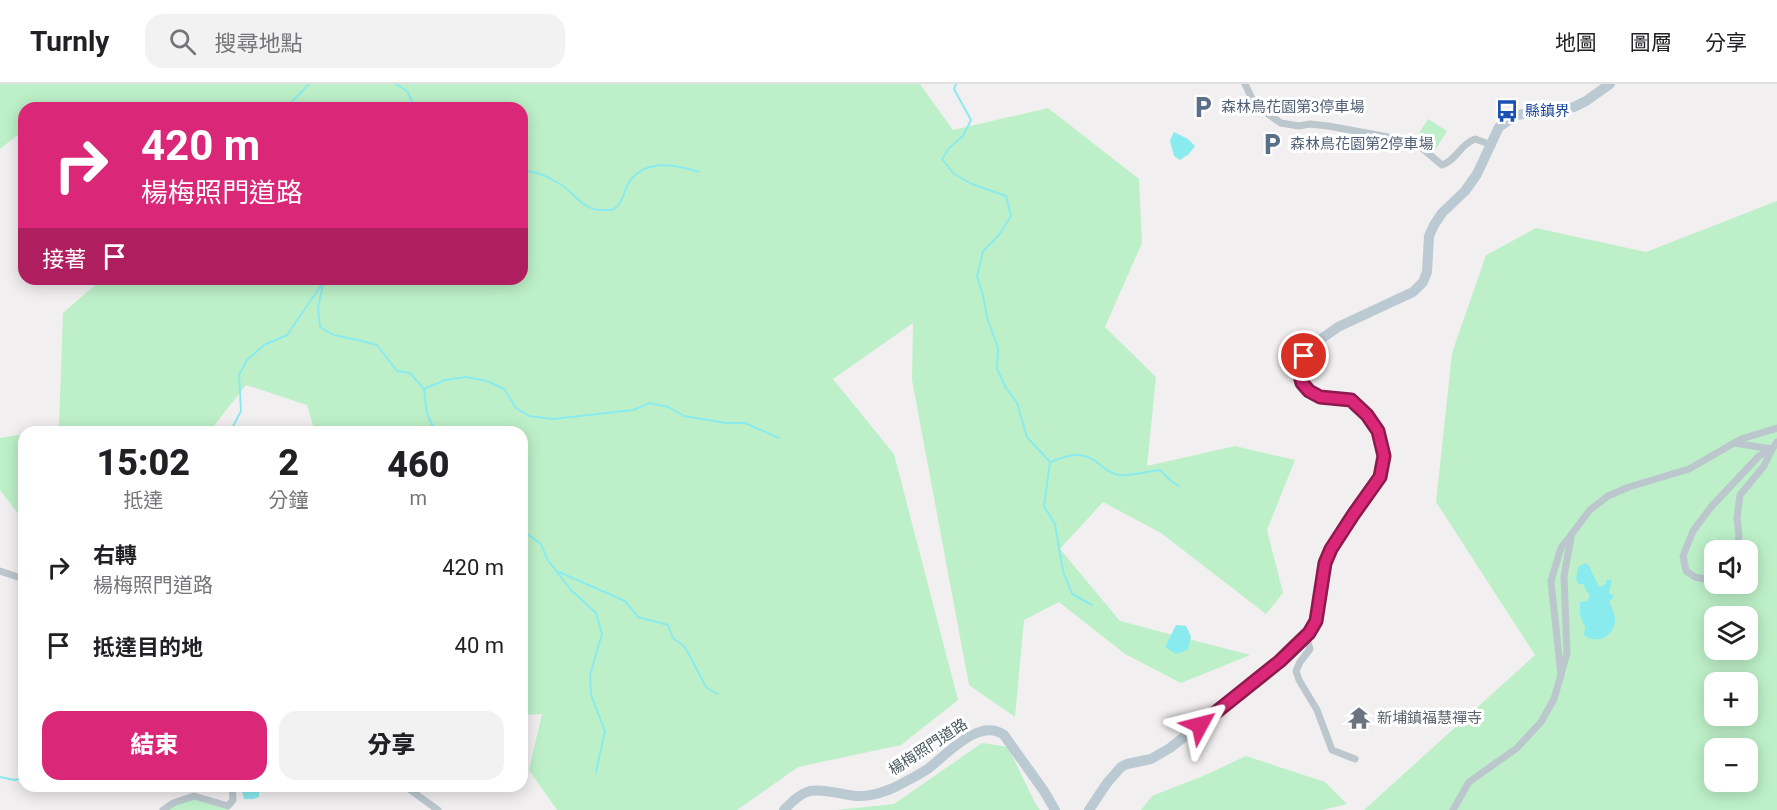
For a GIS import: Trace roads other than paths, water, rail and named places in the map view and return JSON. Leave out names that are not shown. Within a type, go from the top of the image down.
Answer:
[{"type":"street","points":[[1245,84],[1255,105],[1281,123],[1299,126],[1310,124],[1328,126],[1410,141],[1442,165],[1449,162],[1466,142],[1475,139],[1492,145]]},
{"type":"street","points":[[1089,810],[1116,771],[1127,764],[1151,759],[1170,748],[1280,661],[1306,636],[1316,621],[1325,563],[1331,549],[1380,477],[1384,456],[1378,431],[1367,415],[1351,400],[1320,397],[1309,391],[1302,383],[1299,372],[1304,356],[1321,339],[1338,327],[1413,292],[1423,282],[1427,272],[1429,236],[1434,225],[1477,174],[1499,127],[1516,115],[1574,106],[1586,101],[1610,84]]},
{"type":"street","points":[[1561,676],[1551,581],[1561,548],[1590,510],[1608,496],[1629,487],[1689,469],[1741,439],[1777,428]]},
{"type":"street","points":[[1734,443],[1774,445]]},
{"type":"street","points":[[1738,540],[1737,518],[1740,495],[1764,465],[1774,445]]},
{"type":"street","points":[[1704,579],[1695,577],[1686,571],[1683,556],[1693,531],[1710,507],[1759,456],[1774,445]]},
{"type":"street","points":[[1453,810],[1469,782],[1517,748],[1541,723],[1554,699],[1568,653],[1564,576],[1569,542],[1576,527]]},
{"type":"street","points":[[0,571],[18,577]]},
{"type":"street","points":[[1306,636],[1310,649],[1296,670],[1299,680],[1317,710],[1332,750],[1355,759]]},
{"type":"street","name":"楊梅照門道路","points":[[784,810],[798,796],[811,791],[859,796],[899,785],[928,769],[967,737],[992,729],[1004,735],[1055,810]]},
{"type":"street","points":[[163,810],[173,803],[194,796],[228,806],[233,800],[232,792]]},
{"type":"street","points":[[413,792],[438,810]]},
{"type":"water","points":[[1174,132],[1188,139],[1195,146],[1180,160],[1174,156],[1170,141]]},
{"type":"water","points":[[1586,563],[1599,587],[1606,584],[1606,580],[1612,580],[1609,593],[1613,595],[1613,598],[1609,602],[1615,620],[1612,631],[1604,638],[1594,639],[1584,635],[1585,627],[1580,615],[1580,602],[1587,601],[1590,595],[1584,584],[1578,584],[1576,579],[1578,567]]},
{"type":"water","points":[[1176,625],[1186,626],[1191,636],[1188,650],[1176,654],[1165,647]]},
{"type":"water","points":[[242,792],[259,792],[259,797],[244,799]]},
{"type":"waterway","points":[[292,102],[309,84]]},
{"type":"waterway","points":[[396,84],[407,91],[412,102]]},
{"type":"waterway","points":[[956,84],[954,89],[971,120],[963,136],[949,148],[942,159],[954,174],[972,184],[1006,196],[1011,216],[999,235],[983,251],[977,277],[998,348],[997,369],[1006,388],[1017,403],[1027,437],[1050,462],[1044,506],[1055,524],[1063,571],[1072,594],[1092,605]]},
{"type":"waterway","points":[[528,171],[551,179],[584,204],[602,210],[611,210],[618,206],[628,184],[642,170],[670,165],[699,172]]},
{"type":"waterway","points":[[233,426],[241,411],[239,375],[247,360],[264,345],[287,335],[321,285]]},
{"type":"waterway","points":[[323,285],[318,308],[320,327],[334,335],[377,345],[397,371],[410,373],[424,389],[427,413],[432,426]]},
{"type":"waterway","points":[[424,389],[445,380],[466,377],[487,381],[504,389],[516,408],[529,416],[553,419],[633,410],[650,403],[668,407],[684,416],[726,423],[745,423],[779,438]]},
{"type":"waterway","points":[[1050,462],[1081,455],[1118,475],[1160,470],[1179,486]]},
{"type":"waterway","points":[[528,534],[541,544],[547,559],[571,590],[596,613],[602,634],[590,675],[591,695],[605,731],[596,772]]},
{"type":"waterway","points":[[559,572],[625,601],[638,617],[668,625],[673,638],[685,647],[706,687],[717,694]]},
{"type":"waterway","points":[[0,777],[18,779]]},
{"type":"place","name":"森林鳥花園第3停車場","points":[[1203,107]]},
{"type":"place","name":"縣鎮界","points":[[1507,111]]},
{"type":"place","name":"森林鳥花園第2停車場","points":[[1272,144]]},
{"type":"place","name":"新埔鎮福慧禪寺","points":[[1359,718]]}]
